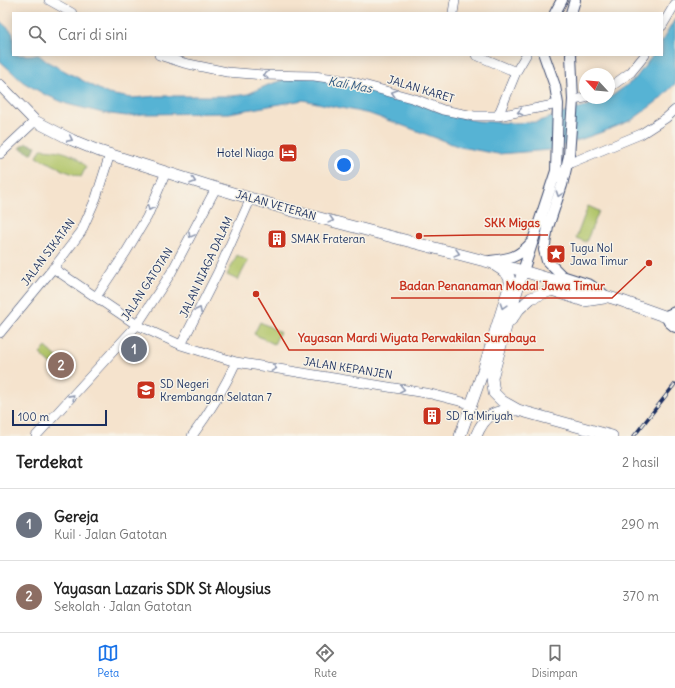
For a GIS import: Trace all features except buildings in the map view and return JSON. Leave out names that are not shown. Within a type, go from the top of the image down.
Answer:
[{"type":"main road","points":[[556,12],[562,0]]},
{"type":"main road","points":[[571,12],[575,0]]},
{"type":"main road","points":[[544,56],[555,86],[558,108],[556,171],[506,328],[492,378],[493,388],[497,397],[518,410],[612,436]]},
{"type":"main road","points":[[571,56],[573,104],[568,160],[548,227],[544,246],[545,255],[550,265],[562,276],[590,285],[608,297]]},
{"type":"main road","name":"JALAN VETERAN","points":[[0,85],[35,121],[86,146],[293,211],[523,271],[672,316]]},
{"type":"main road","points":[[489,262],[517,256],[534,239]]},
{"type":"main road","points":[[460,436],[484,368],[510,284],[508,275],[489,262]]},
{"type":"main road","points":[[506,328],[519,309],[531,298],[552,290],[584,301],[608,297]]},
{"type":"main road","points":[[672,316],[669,322],[675,327]]},
{"type":"main road","points":[[476,436],[482,424],[492,414],[500,411],[518,410]]},
{"type":"street","points":[[49,0],[70,12]]},
{"type":"street","points":[[453,12],[455,0]]},
{"type":"street","points":[[663,24],[675,4]]},
{"type":"street","name":"JALAN KARET","points":[[162,56],[184,63],[227,72],[263,75],[314,76],[349,81],[414,99],[443,110],[474,116],[498,116],[558,108]]},
{"type":"street","points":[[478,56],[516,72]]},
{"type":"street","points":[[498,116],[516,72],[525,56]]},
{"type":"street","points":[[615,84],[631,72],[643,56]]},
{"type":"street","points":[[573,104],[579,101]]},
{"type":"street","points":[[568,160],[641,134],[666,118],[675,110]]},
{"type":"street","points":[[0,154],[35,121]]},
{"type":"street","name":"JALAN SIKATAN","points":[[0,333],[81,232],[96,198],[110,154]]},
{"type":"street","points":[[96,296],[126,252],[146,216],[166,172]]},
{"type":"street","name":"JALAN GATOTAN","points":[[36,436],[137,325],[171,273],[216,188]]},
{"type":"street","name":"JALAN NIAGA DALAM","points":[[181,345],[218,272],[251,198]]},
{"type":"street","name":"JALAN KEPANJEN","points":[[53,268],[137,325],[181,345],[236,362],[431,394],[471,404]]},
{"type":"street","points":[[192,436],[207,416],[223,389],[236,362]]},
{"type":"green space","points":[[27,143],[36,146],[32,154],[20,148]]},
{"type":"green space","points":[[41,149],[60,151],[76,158],[86,167],[81,177],[60,169],[37,157]]},
{"type":"green space","points":[[588,206],[599,211],[586,242],[576,238]]},
{"type":"green space","points":[[237,255],[248,261],[238,280],[227,275]]},
{"type":"green space","points":[[260,322],[280,332],[274,344],[254,334]]},
{"type":"green space","points":[[46,347],[59,359],[53,366],[40,354]]},
{"type":"water","name":"Kali Mas","points":[[675,19],[675,84],[659,100],[632,120],[550,150],[498,154],[460,147],[370,114],[303,100],[229,113],[143,114],[127,116],[103,113],[67,104],[44,94],[23,82],[0,61],[0,21],[12,32],[12,56],[40,56],[46,61],[108,94],[132,98],[158,96],[233,96],[248,94],[288,78],[316,77],[383,92],[447,114],[478,121],[512,123],[536,122],[592,104],[615,104],[615,94],[635,79],[652,56],[663,56],[663,39]]},
{"type":"railway","points":[[634,436],[675,384]]},
{"type":"place","name":"Hotel Niaga","points":[[288,153]]},
{"type":"place","name":"SKK Migas","points":[[419,236]]},
{"type":"place","name":"SMAK Frateran","points":[[277,239]]},
{"type":"place","name":"Tugu Nol Jawa Timur","points":[[556,254]]},
{"type":"place","name":"Badan Penanaman Modal Jawa Timur","points":[[649,263]]},
{"type":"place","name":"Yayasan Mardi Wiyata Perwakilan Surabaya","points":[[256,294]]},
{"type":"place","name":"Gereja","points":[[134,349]]},
{"type":"place","name":"Yayasan Lazaris SDK St Aloysius","points":[[61,365]]},
{"type":"place","name":"SD Negeri Krembangan Selatan 7","points":[[146,390]]},
{"type":"place","name":"SD Ta'Miriyah","points":[[432,416]]}]
